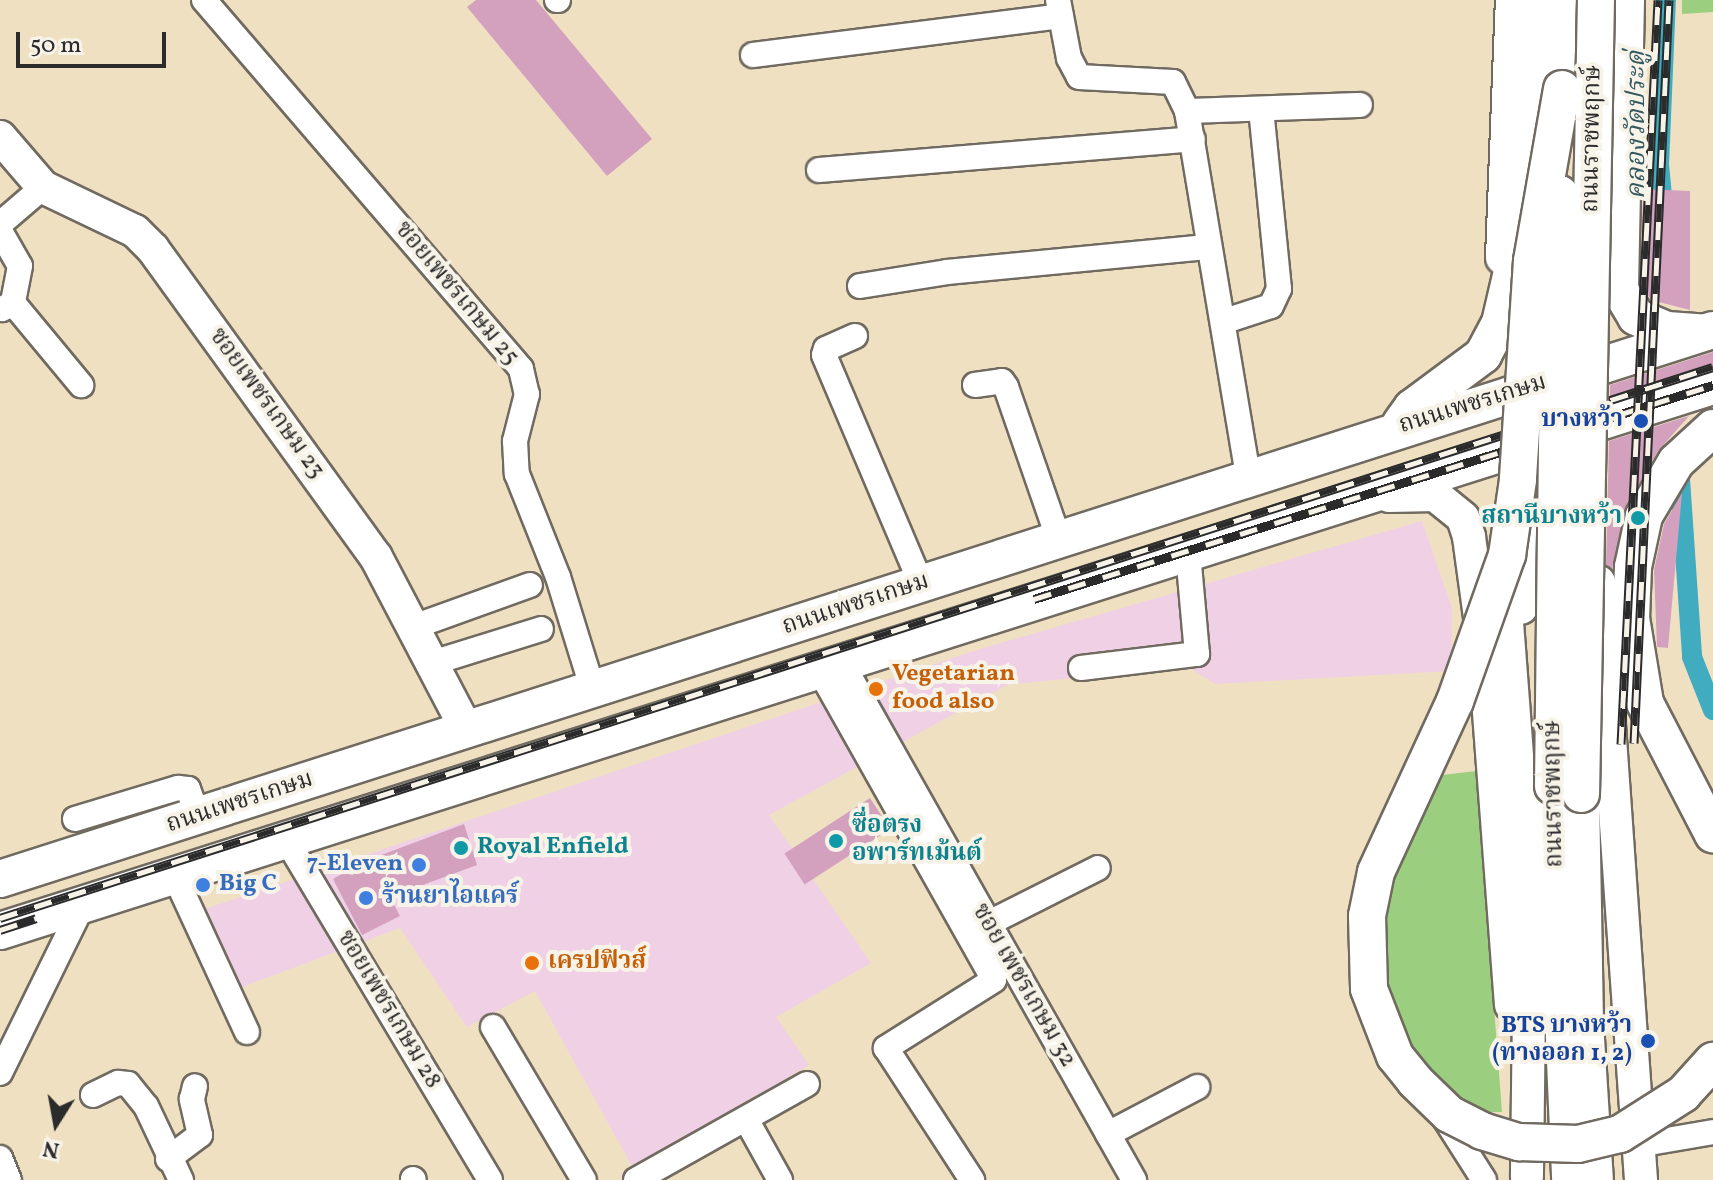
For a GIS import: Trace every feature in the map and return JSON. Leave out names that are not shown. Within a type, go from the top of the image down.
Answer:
[{"type":"main road","points":[[1512,0],[1500,247],[1511,280],[1534,304],[1563,309],[1574,305],[1589,284],[1584,255],[1587,0]]},
{"type":"main road","points":[[1399,428],[1412,408],[1483,355],[1511,280],[1530,126],[1532,0]]},
{"type":"main road","name":"ถนนราชพฤกษ์","points":[[1563,0],[1570,1180]]},
{"type":"main road","name":"ถนนราชพฤกษ์","points":[[1595,1180],[1567,790],[1596,0]]},
{"type":"main road","points":[[1624,304],[1620,290],[1626,0]]},
{"type":"main road","points":[[1562,89],[1534,246],[1518,480],[1507,555],[1455,701],[1376,872],[1367,928],[1369,989],[1395,1056],[1415,1081],[1449,1114],[1482,1131],[1519,1142],[1578,1144],[1620,1134],[1683,1094],[1713,1061]]},
{"type":"main road","name":"ซอยเพชรเกษม 23","points":[[0,137],[37,181],[135,231],[153,249],[376,557],[416,626],[467,730]]},
{"type":"main road","points":[[1584,255],[1636,317],[1667,330],[1711,331]]},
{"type":"main road","name":"ถนนเพชรเกษม","points":[[0,879],[798,624],[1058,537],[1711,331]]},
{"type":"main road","points":[[1534,1179],[1530,926],[1498,500],[1511,453],[1548,405],[1603,365]]},
{"type":"main road","name":"ถนนเพชรเกษม","points":[[0,931],[1188,554],[1374,498],[1713,386]]},
{"type":"main road","points":[[1399,428],[1499,405],[1548,405],[1593,425],[1598,562],[1641,1180]]},
{"type":"main road","points":[[1713,428],[1687,449],[1658,485],[1644,516],[1633,567],[1631,618],[1645,703],[1713,834]]},
{"type":"main road","points":[[1374,498],[1435,495],[1463,518],[1469,537],[1484,646],[1487,725],[1534,1179]]},
{"type":"main road","points":[[1513,715],[1525,557],[1531,541],[1550,519],[1567,516],[1582,523],[1591,536],[1598,562]]},
{"type":"main road","points":[[798,624],[832,669]]},
{"type":"street","name":"ซอยเพชรเกษม 25","points":[[204,0],[521,369],[527,394],[515,441],[517,474],[558,577],[593,690]]},
{"type":"street","points":[[753,55],[1060,8],[1069,58],[1079,77],[1173,82],[1187,111],[1193,139],[1207,247],[1225,321],[1248,477]]},
{"type":"street","points":[[1187,111],[1360,105]]},
{"type":"street","points":[[1225,321],[1271,306],[1279,289],[1261,109]]},
{"type":"street","name":"ซอยเพชรเกษม 23","points":[[0,120],[37,181]]},
{"type":"street","points":[[819,170],[1193,139]]},
{"type":"street","name":"ซอยเพชรเกษม 23","points":[[0,153],[37,181]]},
{"type":"street","points":[[0,224],[37,181]]},
{"type":"street","points":[[0,231],[20,266],[6,307],[81,385]]},
{"type":"street","points":[[860,286],[947,272],[1207,247]]},
{"type":"street","points":[[855,336],[826,349],[824,355],[921,583]]},
{"type":"street","points":[[975,385],[1002,381],[1006,387],[1058,537]]},
{"type":"street","points":[[1081,668],[1197,660],[1188,554]]},
{"type":"street","points":[[416,626],[530,585]]},
{"type":"street","points":[[432,663],[541,629]]},
{"type":"street","points":[[832,669],[994,980],[886,1048],[972,1180]]},
{"type":"street","name":"ซอย เพชรเกษม 32","points":[[832,669],[987,924],[1134,1180]]},
{"type":"street","points":[[1417,761],[1382,874],[1375,978],[1412,1067],[1484,1180]]},
{"type":"street","points":[[75,819],[178,788],[188,789],[198,817]]},
{"type":"street","name":"ซอยเพชรเกษม 28","points":[[286,839],[490,1180]]},
{"type":"street","points":[[987,924],[1098,868]]},
{"type":"street","points":[[174,874],[247,1032]]},
{"type":"street","points":[[0,1073],[83,904]]},
{"type":"street","points":[[493,1027],[584,1180]]},
{"type":"street","points":[[93,1095],[118,1083],[128,1084],[146,1106],[168,1159],[181,1180]]},
{"type":"street","points":[[636,1180],[678,1170],[746,1119],[807,1084]]},
{"type":"street","points":[[168,1159],[200,1135],[192,1099],[195,1086]]},
{"type":"street","points":[[1108,1134],[1197,1087]]},
{"type":"street","points":[[746,1119],[780,1180]]},
{"type":"street","points":[[1638,1145],[1713,1132]]},
{"type":"street","points":[[0,1158],[9,1180]]},
{"type":"shaded area","points":[[1422,521],[1452,608],[1451,671],[1215,684],[1187,666],[1007,685],[769,815],[871,963],[776,1017],[809,1065],[633,1168],[535,991],[467,1027],[400,928],[218,996],[181,917],[970,652]]},
{"type":"green space","points":[[1682,0],[1713,0],[1713,12],[1682,14]]},
{"type":"green space","points":[[1476,771],[1502,1112],[1427,1113],[1386,983],[1388,876],[1434,776]]},
{"type":"building","points":[[476,0],[536,0],[652,139],[607,176],[467,7]]},
{"type":"building","points":[[1643,189],[1690,191],[1690,310],[1651,300],[1641,284]]},
{"type":"building","points":[[1713,352],[1713,366],[1610,397],[1610,385]]},
{"type":"building","points":[[1689,416],[1658,451],[1626,506],[1612,569],[1606,565],[1609,441]]},
{"type":"building","points":[[1682,493],[1668,648],[1657,647],[1654,570],[1664,524]]},
{"type":"building","name":"ซื่อตรง อพาร์ทเม้นต์","points":[[870,798],[890,829],[805,885],[784,854]]},
{"type":"building","points":[[464,824],[477,865],[390,897],[400,916],[362,935],[333,879],[360,863]]},
{"type":"waterway","name":"คลองวัดประดู่","points":[[1664,216],[1659,165],[1666,0]]},
{"type":"waterway","name":"คลองวัดประดู่","points":[[1680,479],[1692,657],[1713,710]]},
{"type":"railway","points":[[1621,744],[1658,0]]},
{"type":"railway","points":[[1634,743],[1669,0]]},
{"type":"railway","points":[[0,918],[1713,367]]},
{"type":"railway","points":[[1034,599],[1713,385]]},
{"type":"railway","points":[[0,930],[36,918]]},
{"type":"place","name":"บางหว้า","points":[[1641,421]]},
{"type":"place","name":"สถานีบางหว้า","points":[[1638,518]]},
{"type":"place","name":"Vegetarian food also","points":[[876,689]]},
{"type":"place","name":"ซื่อตรง อพาร์ทเม้นต์","points":[[836,841]]},
{"type":"place","name":"Royal Enfield","points":[[461,848]]},
{"type":"place","name":"7-Eleven","points":[[419,865]]},
{"type":"place","name":"Big C","points":[[203,885]]},
{"type":"place","name":"ร้านยาไอแคร์","points":[[366,898]]},
{"type":"place","name":"เครปฟิวส์","points":[[532,963]]},
{"type":"place","name":"BTS บางหว้า (ทางออก 1, 2)","points":[[1648,1041]]}]
